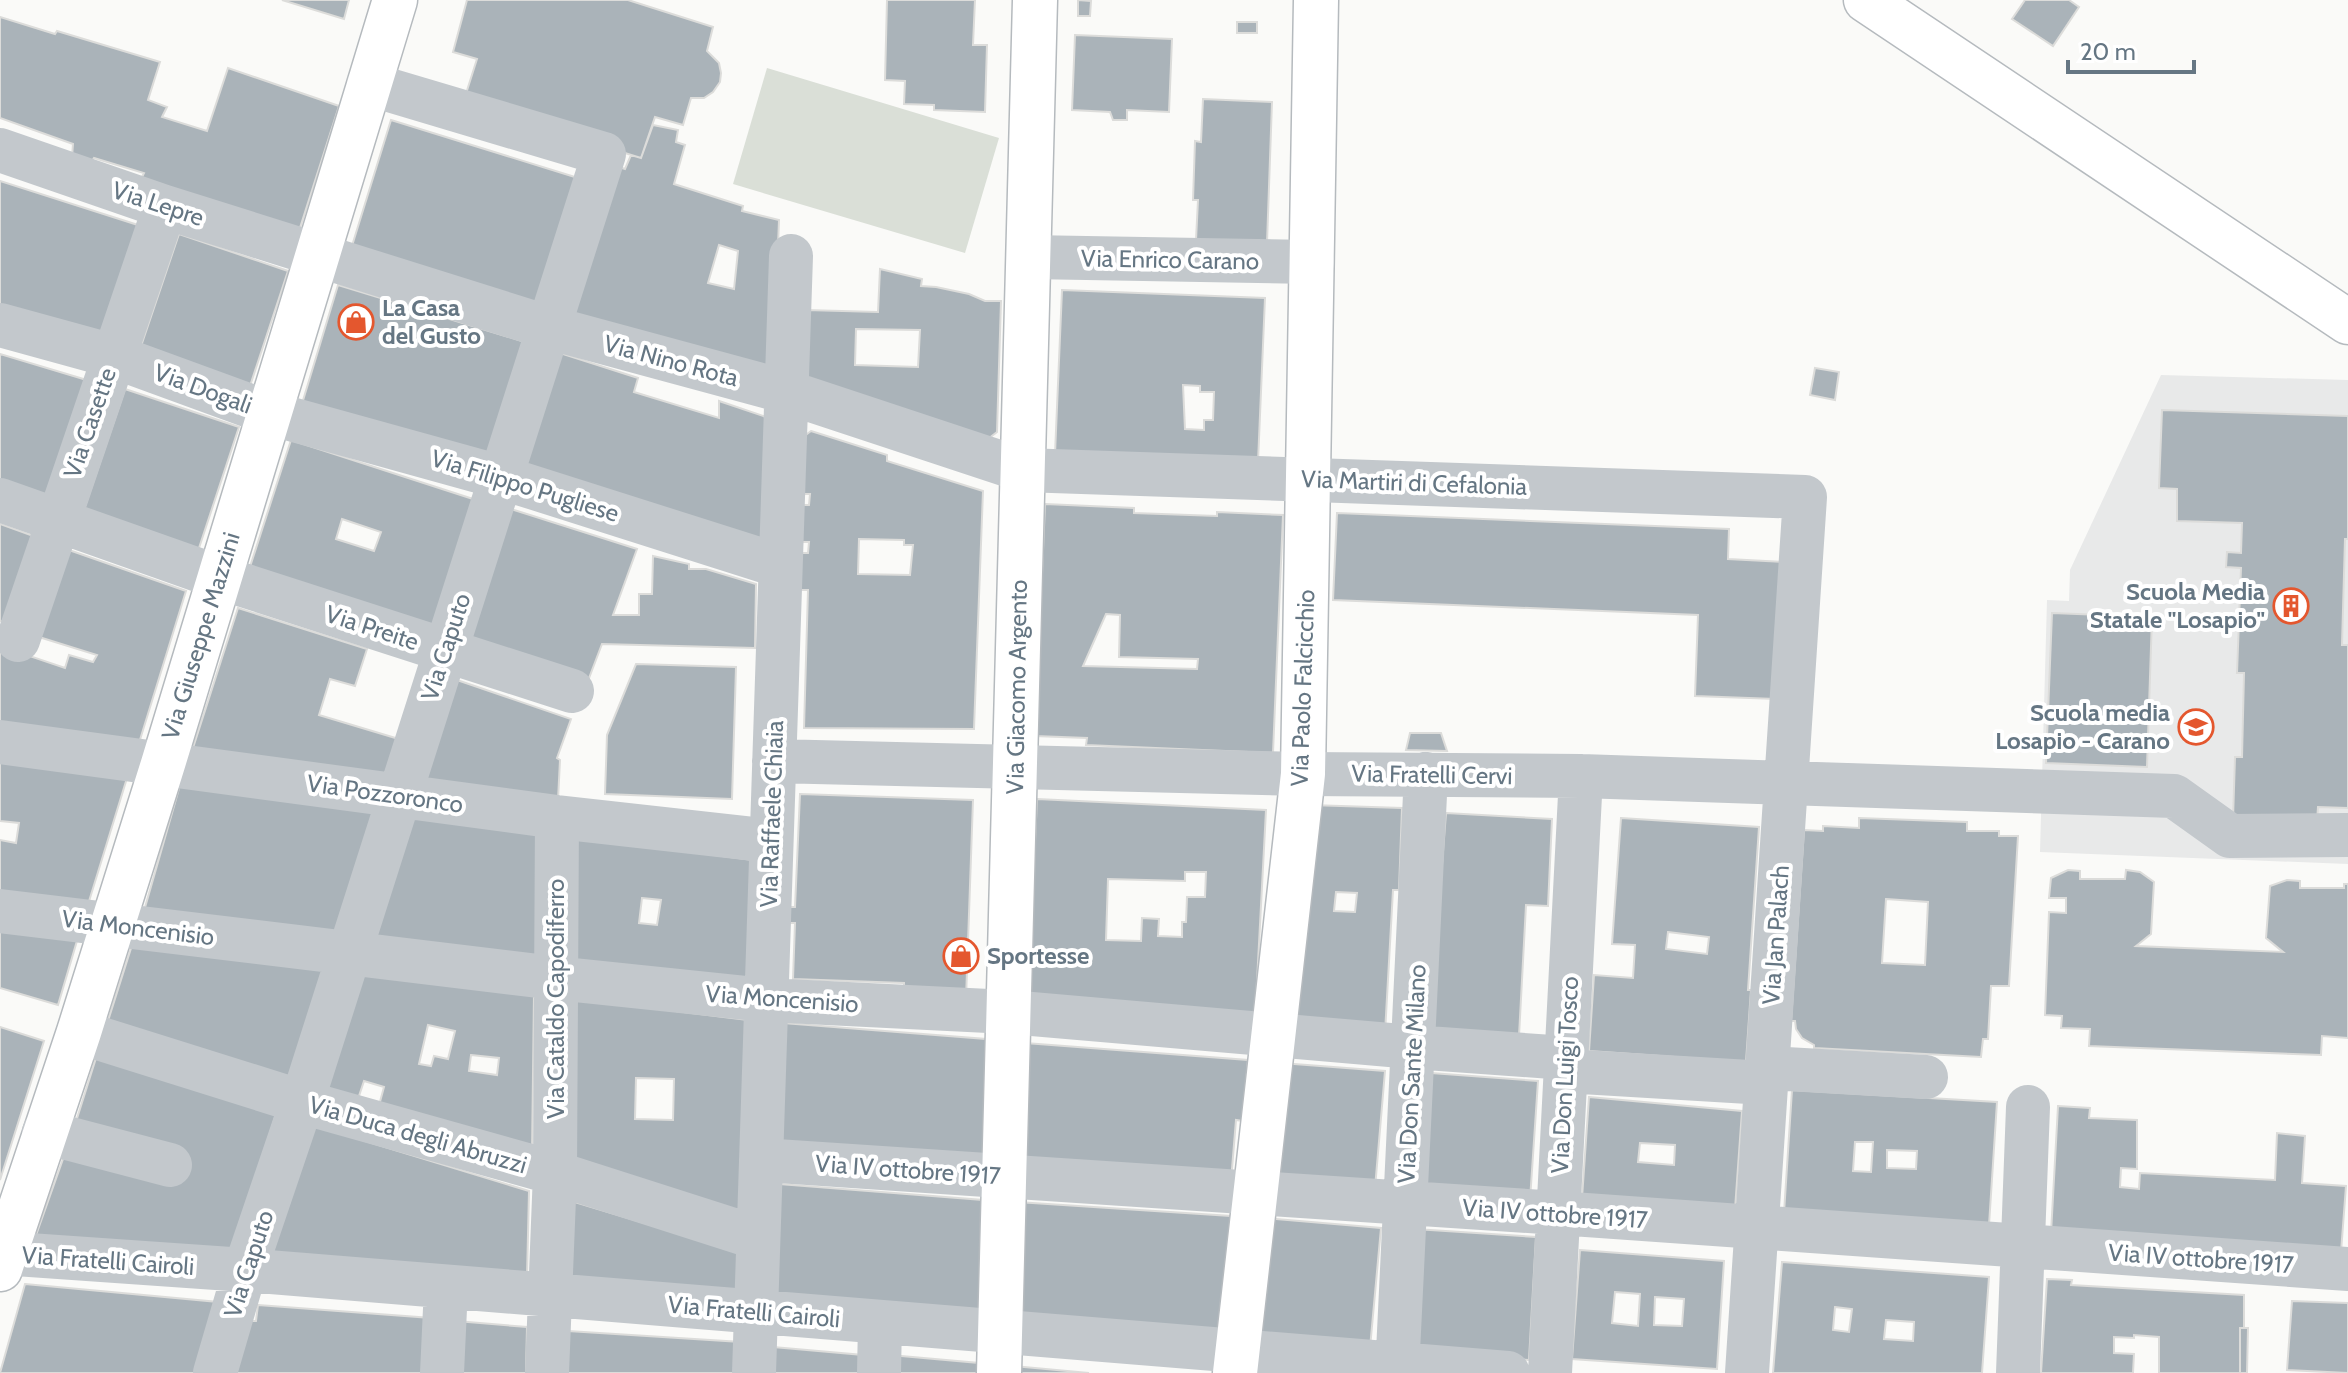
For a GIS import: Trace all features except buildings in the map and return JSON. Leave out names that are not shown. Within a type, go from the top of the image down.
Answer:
[{"type":"main road","name":"Via Giuseppe Mazzini","points":[[2,1259],[79,1032],[163,764],[395,0]]},
{"type":"main road","name":"Via Giacomo Argento","points":[[1000,1352],[1035,0]]},
{"type":"main road","name":"Via Paolo Falcicchio","points":[[1236,1362],[1303,774],[1316,0]]},
{"type":"main road","points":[[1866,0],[2348,322]]},
{"type":"street","name":"Via Caputo","points":[[215,1373],[245,1270],[302,1102],[604,154],[369,84]]},
{"type":"street","name":"Via Lepre","points":[[0,150],[318,255]]},
{"type":"street","name":"Via Casette","points":[[23,642],[58,519],[165,207]]},
{"type":"street","name":"Via Nino Rota","points":[[318,255],[547,327],[787,392],[1023,470]]},
{"type":"street","name":"Via Raffaele Chiaia","points":[[754,1373],[791,256]]},
{"type":"street","name":"Via Enrico Carano","points":[[1029,257],[1312,262]]},
{"type":"street","name":"Via Dogali","points":[[0,325],[113,356],[269,413]]},
{"type":"street","name":"Via Filippo Pugliese","points":[[269,413],[500,477],[780,566]]},
{"type":"street","name":"Via Martiri di Cefalonia","points":[[1023,470],[1805,497]]},
{"type":"street","name":"Via Jan Palach","points":[[1747,1373],[1805,497]]},
{"type":"street","name":"Via Preite","points":[[0,500],[218,577],[572,691]]},
{"type":"street","name":"Via Pozzoronco","points":[[0,742],[557,817],[771,841]]},
{"type":"street","name":"Via Fratelli Cervi","points":[[774,761],[1303,774],[1581,776],[2174,796],[2230,836],[2348,835]]},
{"type":"street","name":"Via Don Sante Milano","points":[[1397,1369],[1426,774]]},
{"type":"street","name":"Via Don Luigi Tosco","points":[[1550,1373],[1581,776]]},
{"type":"street","name":"Via Cataldo Capodiferro","points":[[547,1373],[555,1173],[557,817]]},
{"type":"street","name":"Via Moncenisio","points":[[0,911],[555,978],[766,1000],[1009,1012],[1274,1034],[1566,1064],[1767,1076],[1926,1077]]},
{"type":"street","name":"Via Duca degli Abruzzi","points":[[79,1032],[302,1102],[555,1173],[758,1238]]},
{"type":"street","points":[[2018,1373],[2028,1107]]},
{"type":"street","points":[[44,1132],[170,1165]]},
{"type":"street","name":"Via IV ottobre 1917","points":[[761,1160],[2348,1269]]},
{"type":"street","name":"Via Fratelli Cairoli","points":[[2,1259],[245,1270],[880,1323],[1000,1352],[1508,1373]]},
{"type":"street","points":[[442,1373],[446,1287]]},
{"type":"street","points":[[879,1373],[880,1323]]},
{"type":"shaded area","points":[[767,68],[999,138],[965,253],[733,184]]},
{"type":"shaded area","name":"Scuola media Losapio - Carano","points":[[2161,375],[2348,380],[2348,864],[2040,852],[2047,600],[2069,601],[2070,570]]},
{"type":"place","name":"La Casa del Gusto","points":[[356,322]]},
{"type":"place","name":"Scuola Media Statale \"Losapio\"","points":[[2291,606]]},
{"type":"place","name":"Scuola media Losapio - Carano","points":[[2196,727]]},
{"type":"place","name":"Sportesse","points":[[961,956]]}]
